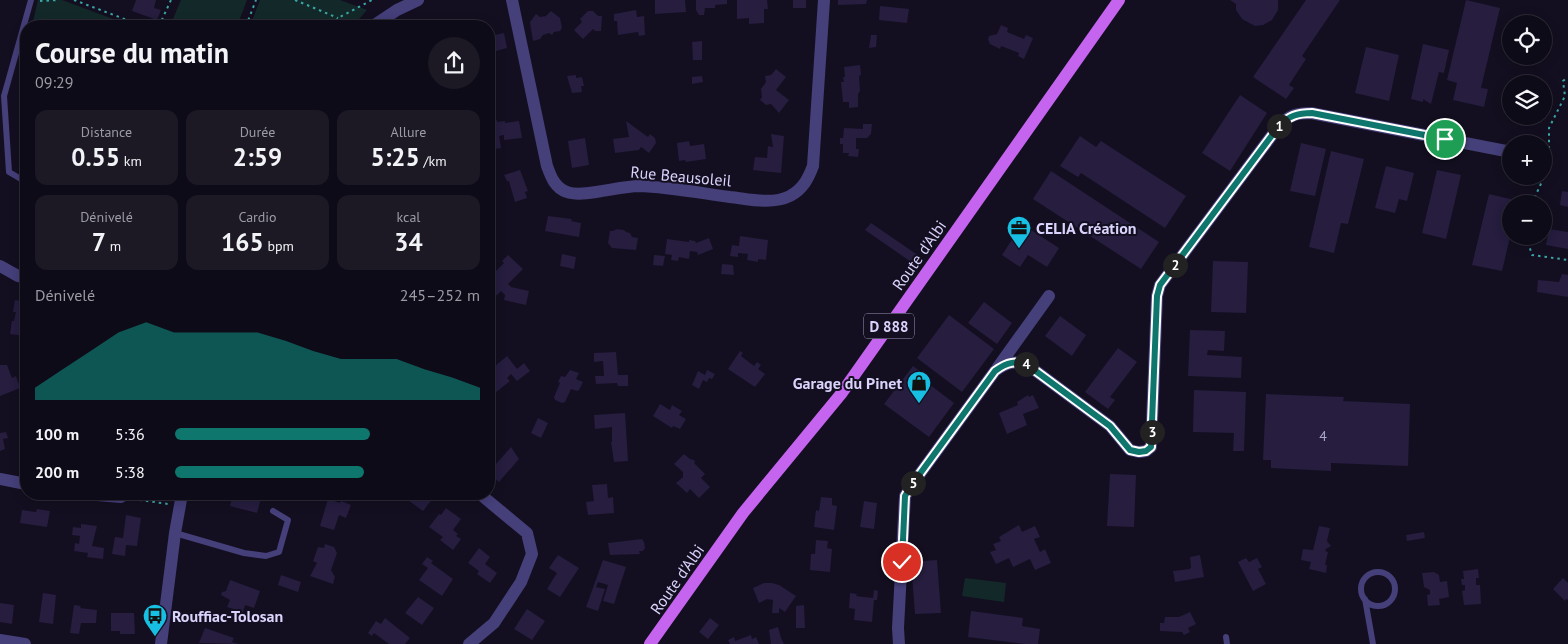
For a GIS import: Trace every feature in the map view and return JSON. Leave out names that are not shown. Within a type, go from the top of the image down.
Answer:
[{"type":"main road","name":"Route d'Albi","points":[[650,644],[743,513],[841,394],[1119,0]]},
{"type":"street","points":[[382,20],[416,0]]},
{"type":"street","name":"Rue Beausoleil","points":[[512,0],[550,176],[556,186],[567,192],[578,194],[638,186],[766,201],[790,196],[808,180],[813,166],[824,0]]},
{"type":"street","points":[[995,371],[1011,362],[1020,362],[1029,366],[1110,426],[1130,450],[1146,451],[1151,447],[1157,296],[1160,285],[1279,126],[1288,117],[1298,113],[1312,113],[1502,150]]},
{"type":"street","points":[[0,266],[20,276]]},
{"type":"street","points":[[899,644],[898,628],[905,496],[1049,296]]},
{"type":"street","points":[[0,480],[20,483]]},
{"type":"street","points":[[161,644],[181,500]]},
{"type":"street","points":[[469,644],[494,624],[521,582],[532,554],[527,533],[487,500]]},
{"type":"street","points":[[0,640],[25,644]]},
{"type":"lane","points":[[26,20],[31,1]]},
{"type":"lane","points":[[20,40],[4,96],[10,172],[20,178]]},
{"type":"lane","points":[[175,534],[244,553],[266,556],[279,552],[288,520],[273,511]]},
{"type":"lane","points":[[1365,599],[1372,604],[1378,605],[1388,602],[1392,598],[1393,582],[1383,573],[1374,572],[1364,578],[1361,588],[1365,599],[1373,644]]},
{"type":"lane","points":[[1226,636],[1227,644]]},
{"type":"path","points":[[31,1],[58,0]]},
{"type":"path","points":[[74,0],[127,20]]},
{"type":"path","points":[[162,20],[171,0]]},
{"type":"path","points":[[248,20],[256,0]]},
{"type":"path","points":[[295,0],[338,18],[372,0]]},
{"type":"path","points":[[1536,195],[1549,166],[1549,128],[1565,96],[1563,81],[1568,77]]},
{"type":"path","points":[[1529,245],[1532,255],[1568,260]]},
{"type":"green space","points":[[38,0],[62,0],[116,20],[33,20]]},
{"type":"green space","points":[[181,0],[247,0],[239,20],[173,20]]},
{"type":"green space","points":[[260,0],[340,0],[367,10],[358,20],[252,20]]},
{"type":"green space","points":[[20,122],[20,166],[19,166]]},
{"type":"green space","points":[[965,578],[1006,583],[1004,602],[962,596]]},
{"type":"building","points":[[136,0],[156,0],[154,8],[161,10],[157,20],[132,11]]},
{"type":"building","points":[[655,0],[685,0],[686,12],[655,14]]},
{"type":"building","points":[[696,0],[727,0],[727,4],[715,5],[715,8],[705,8],[704,15],[699,15],[696,10]]},
{"type":"building","points":[[737,0],[767,0],[768,9],[764,9],[764,23],[749,24],[749,18],[737,19]]},
{"type":"building","points":[[793,0],[806,0],[806,8],[793,8]]},
{"type":"building","points":[[838,0],[867,0],[866,4],[838,5]]},
{"type":"building","points":[[1230,0],[1278,0],[1278,10],[1272,20],[1263,25],[1255,26],[1242,19],[1236,10],[1236,4]]},
{"type":"building","points":[[1306,0],[1340,0],[1302,56],[1306,59],[1289,85],[1294,88],[1286,99],[1253,77]]},
{"type":"building","points":[[1466,0],[1500,8],[1481,88],[1488,89],[1484,107],[1453,100],[1457,83],[1447,80]]},
{"type":"building","points":[[880,6],[909,9],[907,23],[879,20]]},
{"type":"building","points":[[636,10],[637,17],[644,16],[645,35],[639,36],[638,32],[618,35],[617,21],[614,21],[614,14]]},
{"type":"building","points":[[551,11],[560,18],[562,28],[552,35],[549,33],[533,41],[530,22],[536,14],[540,17],[546,16]]},
{"type":"building","points":[[588,11],[593,11],[598,16],[602,16],[601,31],[593,29],[583,39],[574,30],[582,22],[580,19]]},
{"type":"building","points":[[1001,25],[1008,28],[1007,32],[1024,39],[1026,35],[1033,38],[1024,59],[1018,56],[1019,53],[1001,46],[1000,49],[990,44],[989,36],[997,34]]},
{"type":"building","points":[[504,33],[507,48],[495,51],[495,35]]},
{"type":"building","points":[[871,35],[877,35],[876,47],[869,48]]},
{"type":"building","points":[[702,41],[702,60],[693,60],[692,42]]},
{"type":"building","points":[[1423,44],[1449,50],[1444,73],[1439,72],[1431,104],[1423,99],[1423,102],[1411,99]]},
{"type":"building","points":[[1366,47],[1399,55],[1389,101],[1355,93]]},
{"type":"building","points":[[860,65],[858,107],[849,108],[849,102],[843,102],[841,82],[844,82],[843,77],[845,77],[844,67]]},
{"type":"building","points":[[776,69],[786,77],[776,90],[789,100],[779,113],[771,104],[766,105],[760,100],[762,97],[761,89],[766,82],[765,76],[771,75]]},
{"type":"building","points":[[576,75],[576,78],[582,77],[584,86],[581,86],[582,92],[572,93],[567,76]]},
{"type":"building","points":[[702,76],[703,82],[692,84],[692,77]]},
{"type":"building","points":[[1240,95],[1267,113],[1230,171],[1202,153]]},
{"type":"building","points":[[495,120],[497,120],[497,122],[505,121],[505,123],[519,121],[522,138],[504,140],[504,135],[499,136],[501,148],[495,149]]},
{"type":"building","points":[[626,121],[648,137],[650,134],[655,138],[656,143],[649,153],[641,147],[639,150],[615,153],[613,139],[629,137]]},
{"type":"building","points":[[863,124],[872,124],[871,134],[867,138],[856,138],[856,149],[859,149],[858,157],[848,156],[849,153],[843,153],[843,144],[840,144],[844,128],[863,129]]},
{"type":"building","points":[[771,134],[784,136],[781,173],[753,170],[755,157],[767,158],[768,146],[773,147]]},
{"type":"building","points":[[1080,136],[1096,147],[1101,141],[1186,196],[1165,228],[1081,173],[1078,177],[1060,166]]},
{"type":"building","points":[[585,138],[589,165],[572,168],[568,141]]},
{"type":"building","points":[[689,141],[690,146],[704,144],[706,159],[686,162],[685,160],[679,161],[677,143]]},
{"type":"building","points":[[1301,143],[1326,149],[1315,196],[1290,191]]},
{"type":"building","points":[[1331,151],[1364,159],[1348,224],[1341,223],[1334,253],[1309,247]]},
{"type":"building","points":[[1386,166],[1414,173],[1407,201],[1399,199],[1395,213],[1375,208]]},
{"type":"building","points":[[520,170],[528,191],[525,192],[527,198],[515,202],[509,181],[507,181],[504,175]]},
{"type":"building","points":[[1437,170],[1461,175],[1446,239],[1422,233]]},
{"type":"building","points":[[1051,171],[1159,242],[1141,269],[1033,199]]},
{"type":"building","points":[[1562,191],[1568,192],[1568,207],[1560,205]]},
{"type":"building","points":[[1489,194],[1502,197],[1502,245],[1508,245],[1502,271],[1472,265]]},
{"type":"building","points":[[548,216],[572,219],[571,221],[581,223],[579,237],[545,231]]},
{"type":"building","points":[[871,223],[919,256],[914,264],[865,230]]},
{"type":"building","points":[[1022,224],[1059,248],[1047,267],[1028,255],[1020,267],[1002,255]]},
{"type":"building","points":[[1552,229],[1568,232],[1568,249],[1546,245],[1552,245]]},
{"type":"building","points":[[624,230],[630,233],[632,237],[638,238],[636,250],[612,248],[608,243],[610,231]]},
{"type":"building","points":[[740,236],[768,240],[766,260],[758,259],[758,262],[747,260],[748,254],[738,253],[738,257],[730,256],[732,245],[739,246]]},
{"type":"building","points":[[709,238],[713,249],[698,255],[697,252],[690,251],[689,259],[679,257],[678,261],[671,260],[672,255],[665,254],[667,239],[689,242],[689,240],[696,243]]},
{"type":"building","points":[[562,254],[576,257],[574,269],[560,266]]},
{"type":"building","points":[[508,255],[523,269],[508,284],[511,287],[529,291],[526,305],[504,300],[505,295],[501,291],[495,296],[495,272],[504,263],[502,261]]},
{"type":"building","points":[[654,255],[665,256],[663,266],[653,265]]},
{"type":"building","points":[[1213,261],[1248,262],[1246,313],[1211,312]]},
{"type":"building","points":[[722,264],[733,265],[734,275],[721,274]]},
{"type":"building","points":[[1562,274],[1568,275],[1568,297],[1537,292],[1538,280],[1559,282]]},
{"type":"building","points":[[15,300],[20,301],[20,335],[10,334],[16,312],[13,312]]},
{"type":"building","points":[[984,302],[1012,323],[997,344],[968,323]]},
{"type":"building","points":[[949,315],[994,349],[962,392],[917,358]]},
{"type":"building","points":[[1060,316],[1086,335],[1072,356],[1045,336]]},
{"type":"building","points":[[1190,330],[1225,331],[1224,351],[1208,350],[1207,355],[1242,357],[1241,378],[1188,376]]},
{"type":"building","points":[[1118,348],[1137,362],[1110,397],[1115,400],[1108,409],[1085,392]]},
{"type":"building","points":[[740,351],[743,353],[741,356],[754,366],[757,362],[761,365],[758,369],[765,374],[755,387],[728,369]]},
{"type":"building","points":[[616,352],[618,375],[628,375],[628,386],[618,386],[617,383],[596,384],[595,376],[604,376],[603,361],[594,362],[594,353]]},
{"type":"building","points":[[507,356],[517,369],[524,363],[530,371],[517,381],[511,374],[507,378],[510,381],[495,393],[495,366]]},
{"type":"building","points":[[0,365],[7,365],[12,378],[16,376],[20,388],[0,396]]},
{"type":"building","name":"Garage du Pinet","points":[[913,366],[924,374],[921,378],[954,403],[929,437],[884,404]]},
{"type":"building","points":[[570,370],[579,373],[576,379],[583,382],[579,390],[571,389],[565,402],[562,403],[555,400],[554,397],[561,376],[565,377]]},
{"type":"building","points":[[707,370],[715,374],[712,379],[709,378],[707,382],[703,380],[699,389],[692,385],[698,371],[705,375]]},
{"type":"building","points":[[1194,390],[1246,392],[1244,451],[1233,451],[1234,433],[1193,432]]},
{"type":"building","points":[[1266,394],[1344,397],[1343,401],[1410,404],[1408,466],[1331,463],[1331,471],[1271,468],[1271,460],[1263,460]]},
{"type":"building","points":[[1028,395],[1029,397],[1033,395],[1039,408],[1023,414],[1027,425],[1007,434],[999,413],[1018,405],[1017,402]]},
{"type":"building","points":[[660,404],[670,410],[672,405],[682,411],[679,415],[686,419],[680,429],[673,426],[672,428],[653,416]]},
{"type":"building","points":[[625,413],[628,461],[614,462],[611,442],[612,427],[595,429],[594,415]]},
{"type":"building","points":[[538,418],[548,423],[541,438],[531,433]]},
{"type":"building","points":[[6,432],[8,438],[3,439],[5,449],[0,451],[0,433]]},
{"type":"building","points":[[511,447],[519,459],[499,482],[495,478],[496,464]]},
{"type":"building","points":[[684,454],[694,460],[694,463],[705,474],[701,478],[710,487],[699,498],[690,489],[687,493],[676,483],[683,477],[683,472],[674,464]]},
{"type":"building","points":[[1110,474],[1136,475],[1134,527],[1107,526]]},
{"type":"building","points":[[607,484],[608,498],[613,497],[614,513],[588,515],[586,502],[594,501],[592,485]]},
{"type":"building","points":[[821,497],[832,498],[832,505],[837,506],[834,530],[814,527],[816,510],[819,511]]},
{"type":"building","points":[[232,500],[261,500],[257,513],[230,506]]},
{"type":"building","points":[[328,500],[340,503],[341,501],[351,505],[346,518],[339,515],[334,530],[320,526]]},
{"type":"building","points":[[408,500],[432,500],[423,511]]},
{"type":"building","points":[[864,501],[877,503],[874,529],[860,527]]},
{"type":"building","points":[[446,508],[461,519],[453,530],[458,534],[456,536],[461,539],[453,550],[440,540],[443,537],[429,527]]},
{"type":"building","points":[[37,509],[50,511],[47,527],[20,523],[22,510],[36,512]]},
{"type":"building","points":[[126,515],[141,518],[137,546],[126,545],[125,556],[112,554],[115,537],[123,538]]},
{"type":"building","points":[[81,524],[97,526],[92,546],[104,548],[103,559],[87,557],[88,553],[74,551],[75,543],[79,544],[80,536],[72,535],[73,527],[81,528]]},
{"type":"building","points":[[1019,525],[1022,532],[1035,526],[1040,537],[1034,539],[1040,552],[1045,549],[1051,563],[1035,570],[1030,559],[1013,567],[1009,558],[996,564],[990,552],[996,550],[993,544],[1001,541],[999,537]]},
{"type":"building","points":[[1319,526],[1330,528],[1327,541],[1331,546],[1325,551],[1328,552],[1325,565],[1327,565],[1326,573],[1309,569],[1311,562],[1301,560],[1303,549],[1313,550]]},
{"type":"building","points":[[1424,532],[1425,538],[1407,541],[1406,535]]},
{"type":"building","points":[[642,539],[645,548],[643,551],[639,551],[640,554],[610,555],[608,543]]},
{"type":"building","points":[[816,540],[828,541],[827,548],[832,549],[830,572],[810,570],[811,554],[815,554]]},
{"type":"building","points":[[325,544],[334,547],[337,553],[331,570],[335,577],[333,584],[310,576],[317,563],[313,561],[318,547],[324,548]]},
{"type":"building","points":[[479,548],[490,557],[485,564],[497,573],[490,583],[477,574],[479,571],[468,563]]},
{"type":"building","points":[[558,555],[579,568],[560,597],[547,589],[557,573],[549,568]]},
{"type":"building","points":[[1200,555],[1204,577],[1175,582],[1173,571],[1190,569],[1190,557]]},
{"type":"building","points":[[427,557],[433,561],[431,563],[453,579],[442,596],[419,580],[428,568],[422,564]]},
{"type":"building","points":[[1246,558],[1249,562],[1257,558],[1262,567],[1258,569],[1266,584],[1253,591],[1238,562]]},
{"type":"building","points":[[603,560],[626,567],[614,604],[603,601],[608,585],[598,582],[596,587],[605,589],[598,611],[586,607]]},
{"type":"building","points":[[937,560],[941,613],[915,614],[911,562]]},
{"type":"building","points":[[1478,569],[1479,578],[1476,578],[1476,585],[1480,585],[1481,604],[1464,605],[1462,591],[1465,590],[1465,585],[1462,585],[1461,579],[1464,579],[1463,571]]},
{"type":"building","points":[[1434,572],[1439,575],[1440,582],[1447,581],[1449,597],[1439,599],[1440,605],[1428,606],[1427,595],[1430,594],[1430,590],[1424,587],[1422,573]]},
{"type":"building","points":[[281,575],[301,582],[298,592],[278,585]]},
{"type":"building","points":[[1563,578],[1568,583],[1568,600],[1566,599],[1565,601],[1553,589]]},
{"type":"building","points":[[230,580],[260,591],[254,608],[245,605],[243,612],[227,607],[230,600],[221,595],[222,592],[226,591]]},
{"type":"building","points":[[764,583],[779,585],[796,596],[785,612],[779,608],[779,613],[772,613],[773,600],[767,599],[759,603],[753,588]]},
{"type":"building","points":[[874,590],[878,591],[877,600],[874,600],[872,622],[854,620],[855,609],[849,608],[850,593],[857,594],[856,596],[873,598]]},
{"type":"building","points":[[43,593],[56,595],[53,624],[39,622]]},
{"type":"building","points":[[418,597],[434,608],[422,625],[405,613]]},
{"type":"building","points":[[0,603],[14,605],[12,624],[0,622]]},
{"type":"building","points":[[74,605],[81,606],[80,608],[97,610],[96,623],[81,623],[79,634],[70,633]]},
{"type":"building","points":[[804,605],[805,628],[796,628],[796,606]]},
{"type":"building","points":[[527,609],[545,621],[532,640],[514,629]]},
{"type":"building","points":[[971,611],[1023,618],[1022,626],[1040,629],[1038,644],[968,637]]},
{"type":"building","points":[[1190,612],[1196,624],[1188,628],[1190,632],[1184,635],[1182,632],[1160,631],[1160,623],[1164,623],[1165,617],[1179,617]]},
{"type":"building","points":[[111,613],[134,613],[135,634],[120,634],[120,631],[111,631]]},
{"type":"building","points":[[385,618],[410,638],[405,644],[389,644],[374,633],[372,636],[368,633],[376,621],[381,624]]},
{"type":"building","points":[[710,618],[719,625],[708,639],[699,632]]},
{"type":"building","points":[[778,627],[784,644],[771,644],[769,630]]},
{"type":"building","points":[[205,628],[234,638],[232,642],[239,644],[199,643]]},
{"type":"building","points":[[751,635],[752,639],[756,637],[759,644],[730,644],[728,640],[734,637],[735,641]]},
{"type":"place","name":"CELIA Création","points":[[1019,249]]},
{"type":"place","name":"Garage du Pinet","points":[[919,404]]},
{"type":"place","name":"Rouffiac-Tolosan","points":[[155,637]]},
{"type":"route","points":[[902,562],[905,496],[995,371],[1003,365],[1011,362],[1020,362],[1029,366],[1110,426],[1130,450],[1146,451],[1151,447],[1157,296],[1160,285],[1279,126],[1288,117],[1298,113],[1312,113],[1445,139]]}]
